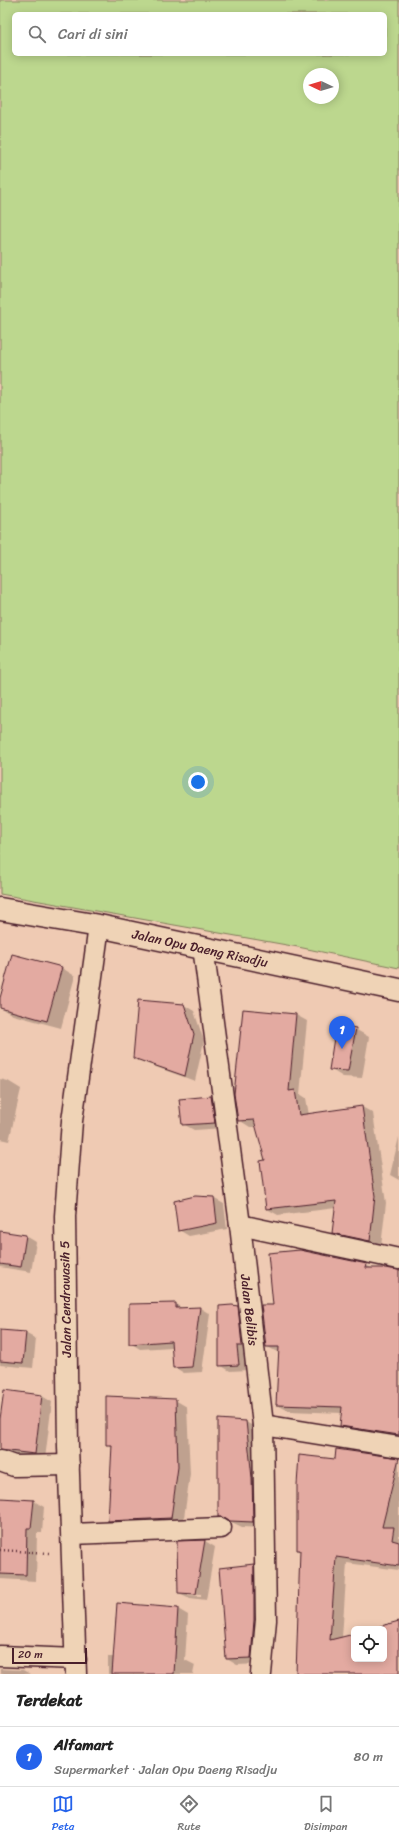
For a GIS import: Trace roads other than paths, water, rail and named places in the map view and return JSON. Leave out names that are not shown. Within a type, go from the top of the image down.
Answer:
[{"type":"main road","name":"Jalan Opu Daeng Risadju","points":[[0,909],[99,926],[203,947],[399,990]]},
{"type":"street","name":"Jalan Cendrawasih 5","points":[[76,1666],[69,1465],[64,1216],[72,1120],[99,926]]},
{"type":"street","name":"Jalan Belibis","points":[[203,947],[240,1225],[263,1425],[266,1620],[261,1674]]},
{"type":"street","points":[[240,1225],[399,1260]]},
{"type":"street","points":[[263,1425],[399,1447]]},
{"type":"street","points":[[0,1461],[14,1466],[69,1465]]},
{"type":"street","points":[[72,1534],[221,1528]]},
{"type":"street","points":[[0,1656],[76,1666]]},
{"type":"place","name":"Alfamart","points":[[342,1049]]}]
